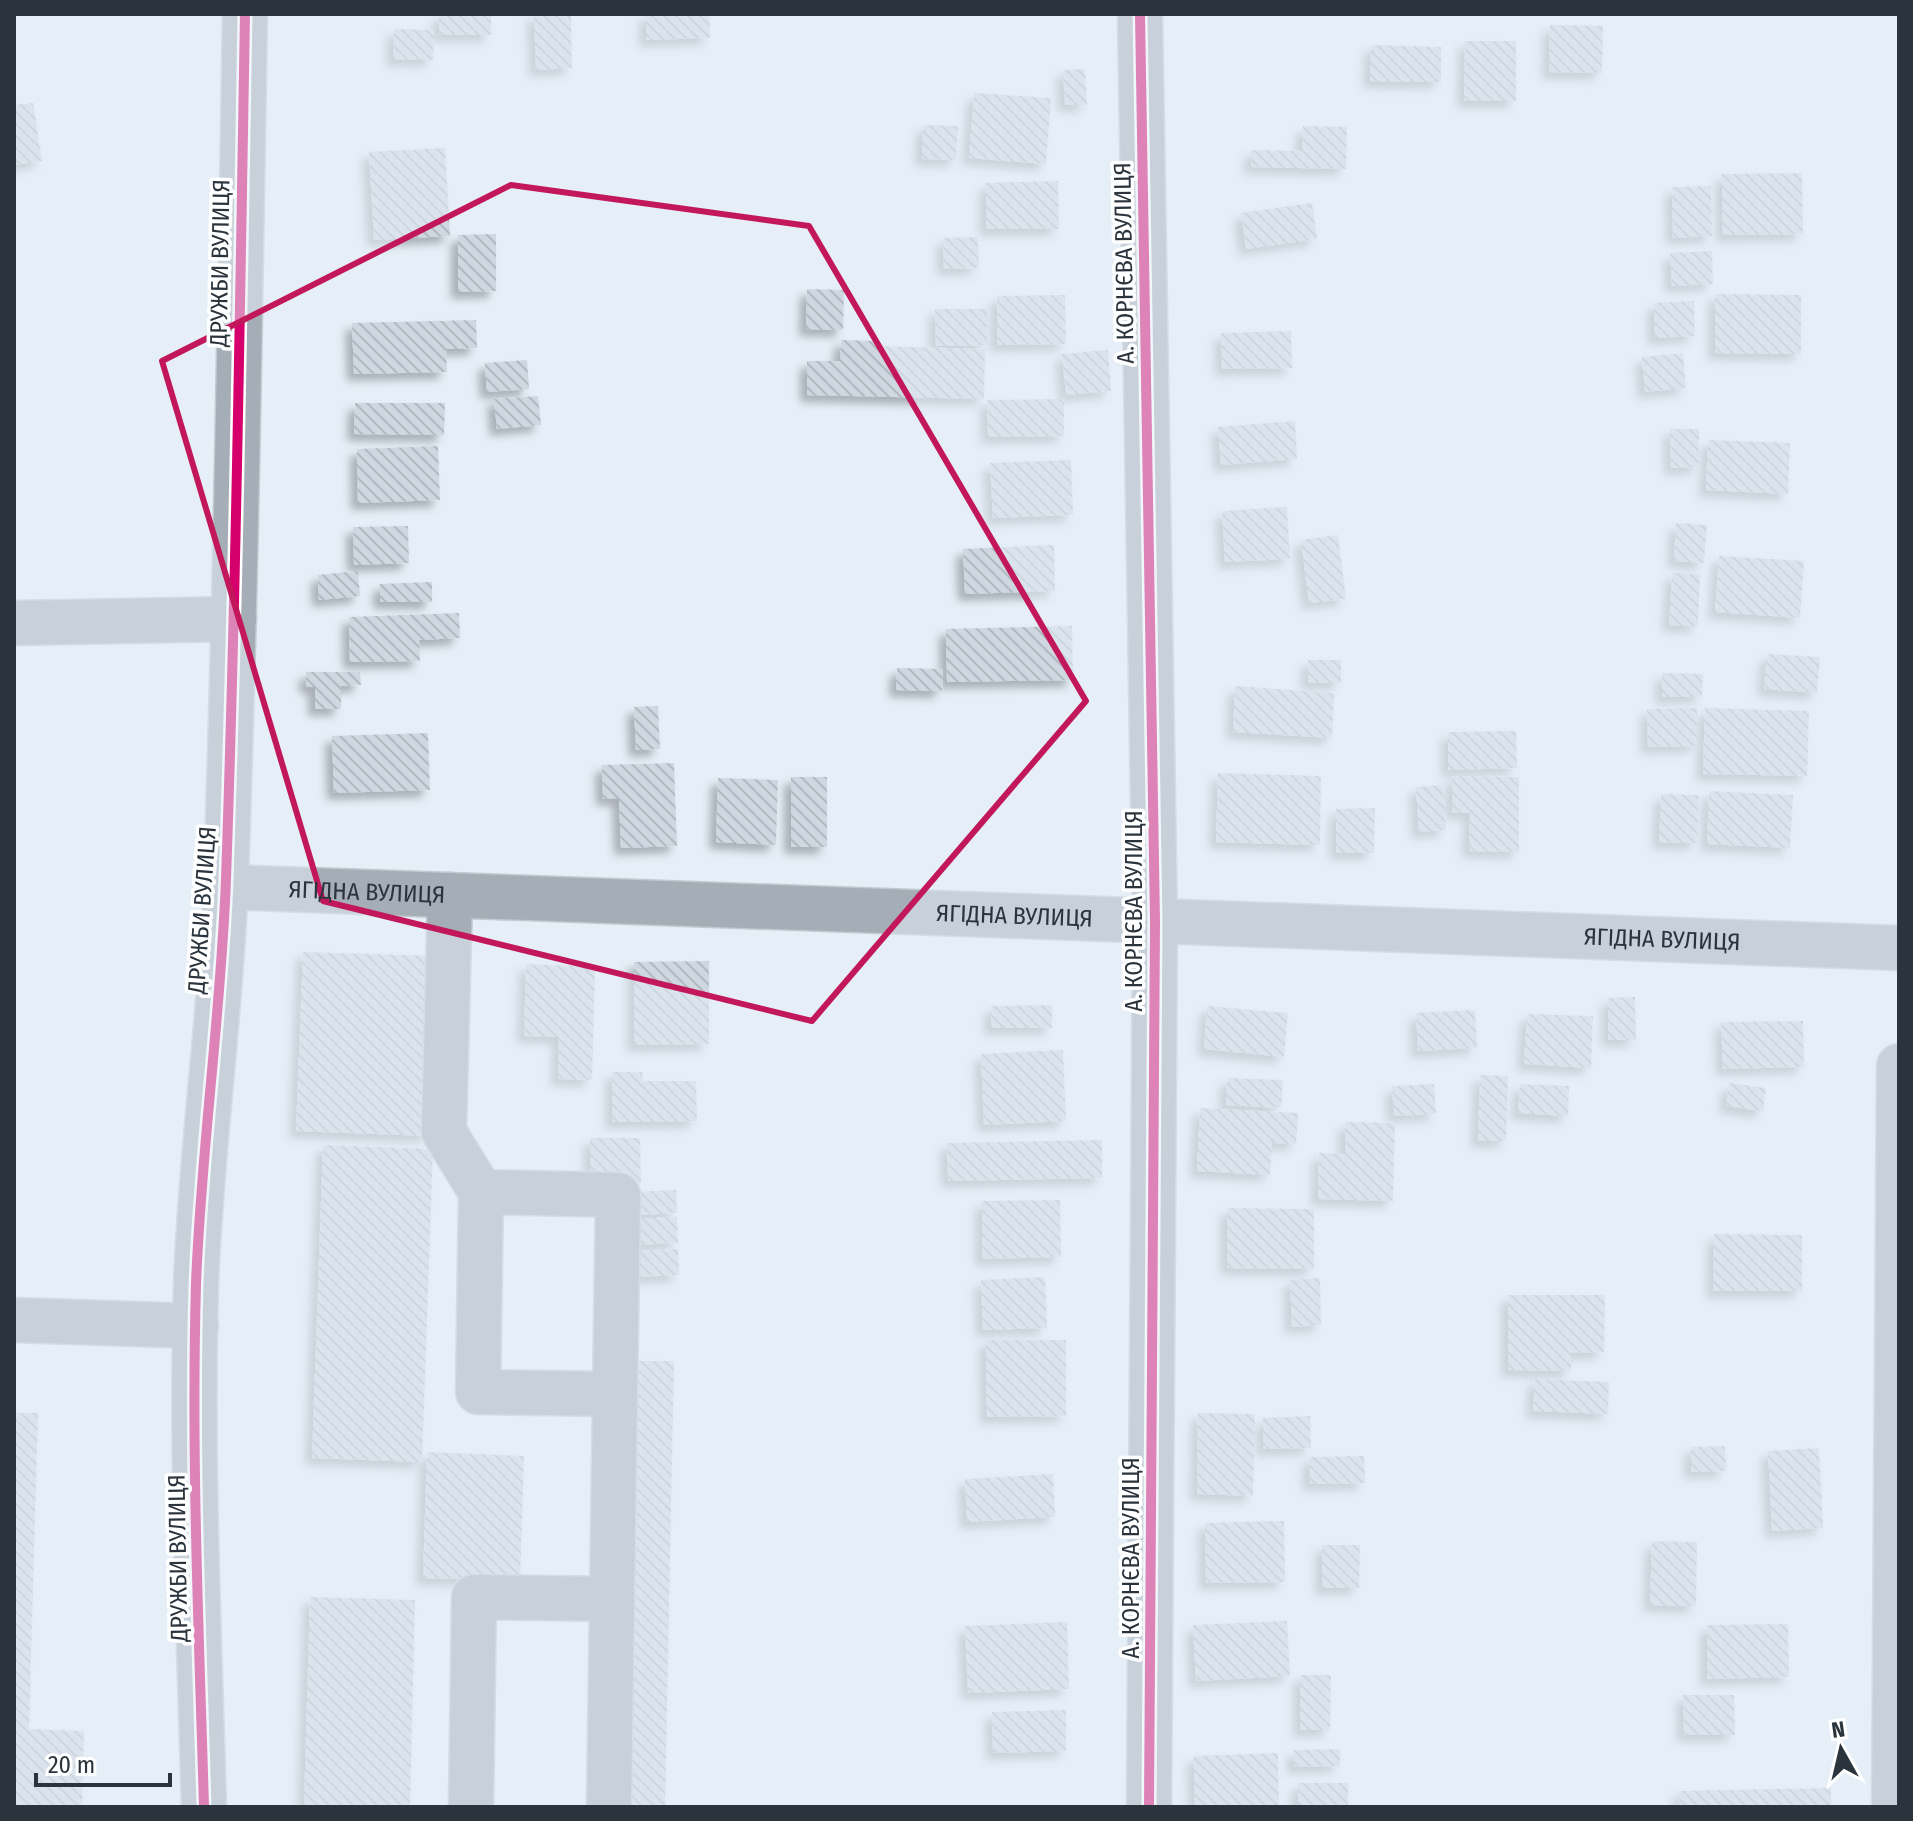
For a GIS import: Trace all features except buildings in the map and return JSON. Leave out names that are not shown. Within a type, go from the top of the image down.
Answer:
[{"type":"street","name":"ДРУЖБИ ВУЛИЦЯ","points":[[204,1807],[195,1468],[196,1326],[199,1214],[225,887],[234,619],[245,14]]},
{"type":"street","name":"А. КОРНЄВА ВУЛИЦЯ","points":[[1140,14],[1155,922],[1149,1807]]},
{"type":"street","points":[[14,623],[234,619]]},
{"type":"street","name":"ЯГІДНА ВУЛИЦЯ","points":[[225,887],[1899,948]]},
{"type":"street","points":[[450,895],[444,1132],[481,1192],[478,1392],[615,1394]]},
{"type":"street","points":[[1894,1807],[1899,1066]]},
{"type":"street","points":[[481,1192],[618,1195],[609,1807]]},
{"type":"street","points":[[14,1320],[196,1326]]},
{"type":"street","points":[[471,1807],[474,1597],[612,1599]]},
{"type":"highlighted area","points":[[511,185],[809,226],[1086,701],[812,1021],[323,901],[162,361]]},
{"type":"cycle path","points":[[204,1807],[195,1480],[196,1284],[226,879],[245,14]]},
{"type":"cycle path","points":[[1140,14],[1155,922],[1149,1807]]}]
